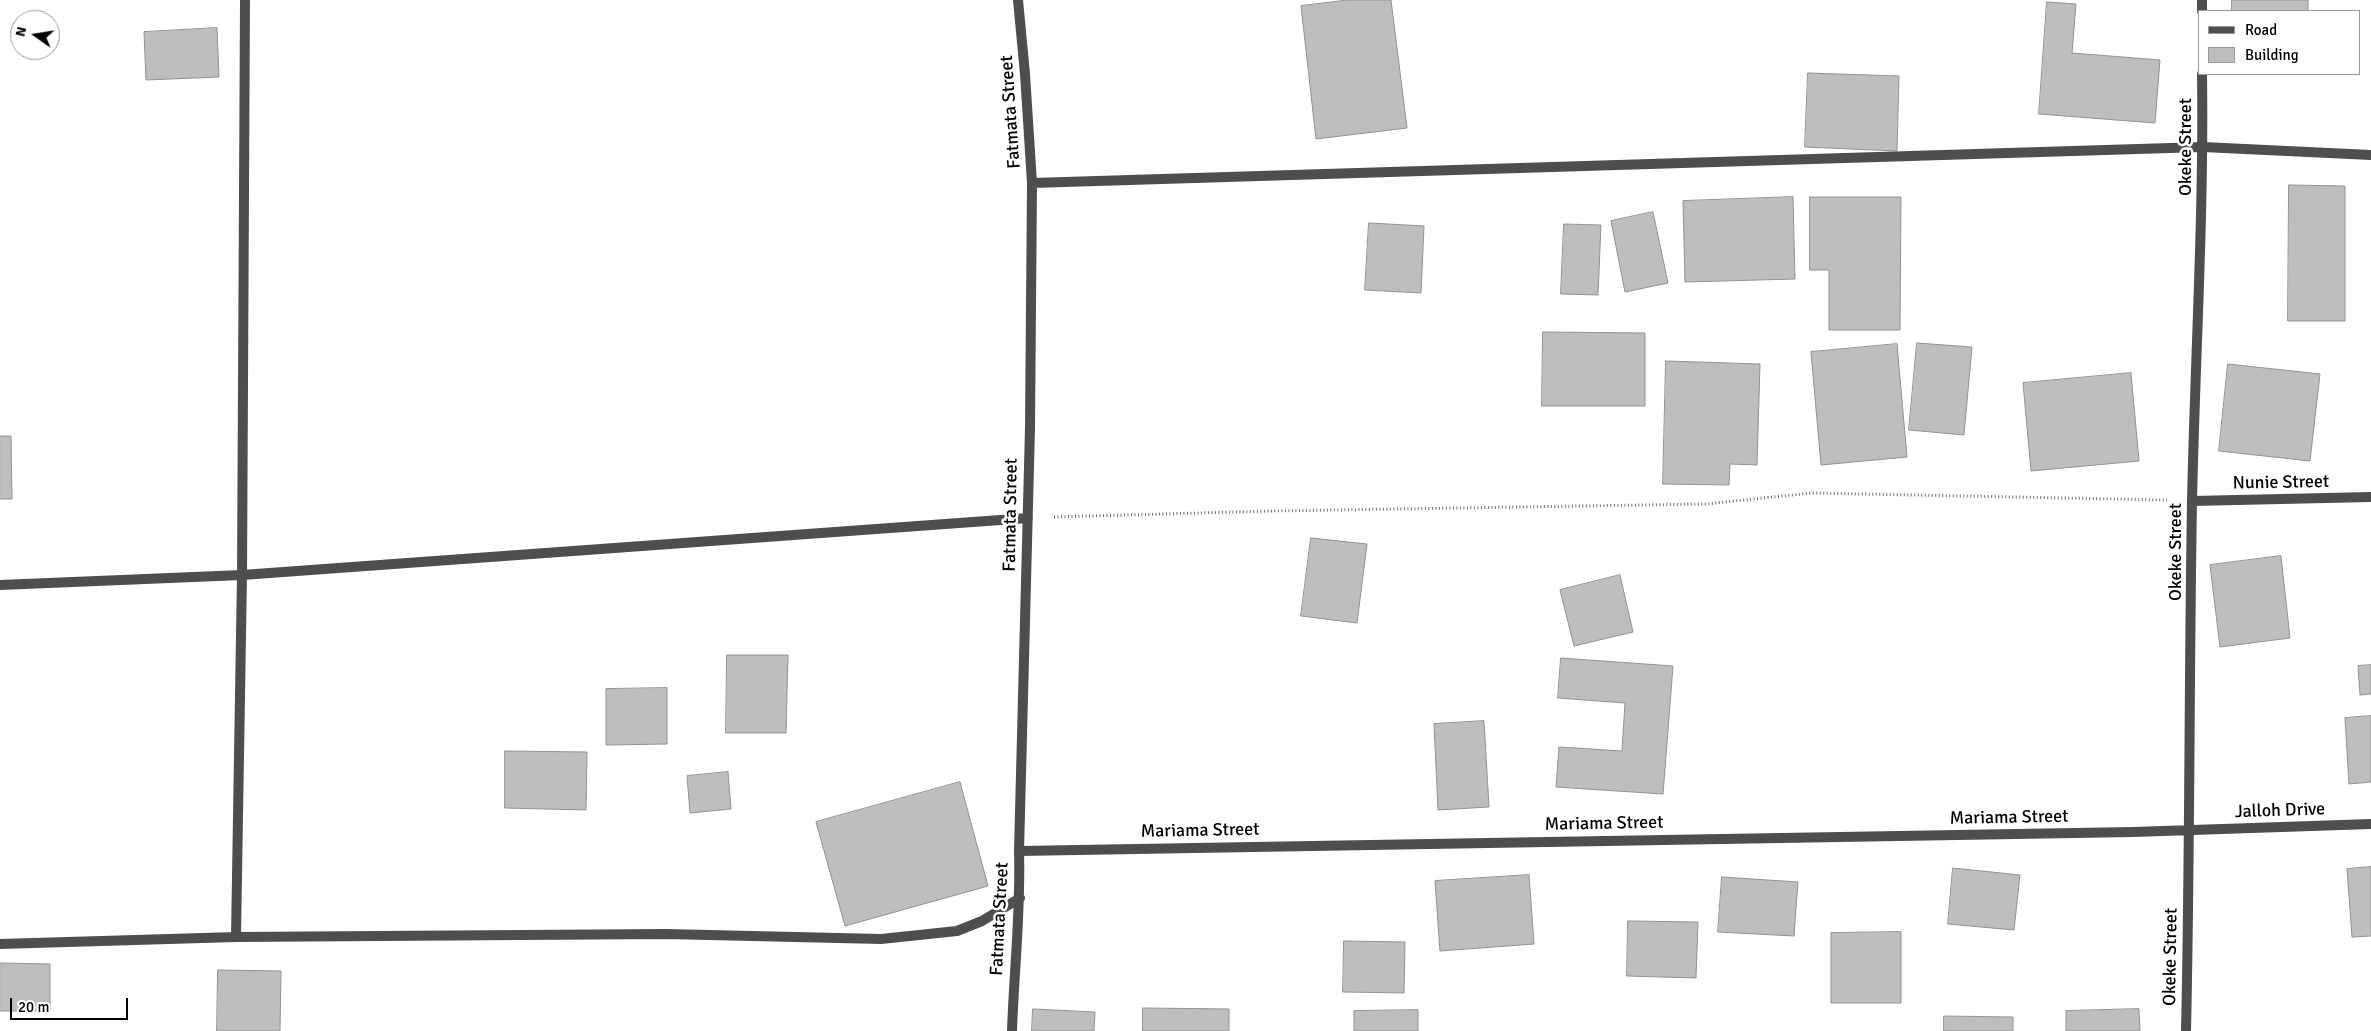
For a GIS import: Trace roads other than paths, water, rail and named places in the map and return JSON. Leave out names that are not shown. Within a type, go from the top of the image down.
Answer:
[{"type":"street","points":[[236,937],[242,575],[244,0]]},
{"type":"street","name":"Fatmata Street","points":[[1012,1031],[1020,898],[1019,851],[1028,518],[1032,183],[1018,0]]},
{"type":"street","name":"Okeke Street","points":[[2186,1031],[2190,831],[2192,501],[2203,148],[2202,75]]},
{"type":"street","points":[[1032,183],[2203,148],[2371,154]]},
{"type":"street","name":"Nunie Street","points":[[2192,501],[2371,497]]},
{"type":"street","points":[[0,585],[242,575],[1028,518]]},
{"type":"street","name":"Jalloh Drive","points":[[2190,831],[2371,824]]},
{"type":"street","name":"Mariama Street","points":[[1019,851],[2190,831]]},
{"type":"street","points":[[0,944],[236,937],[666,934],[881,939],[957,931],[982,920],[1020,898]]}]
